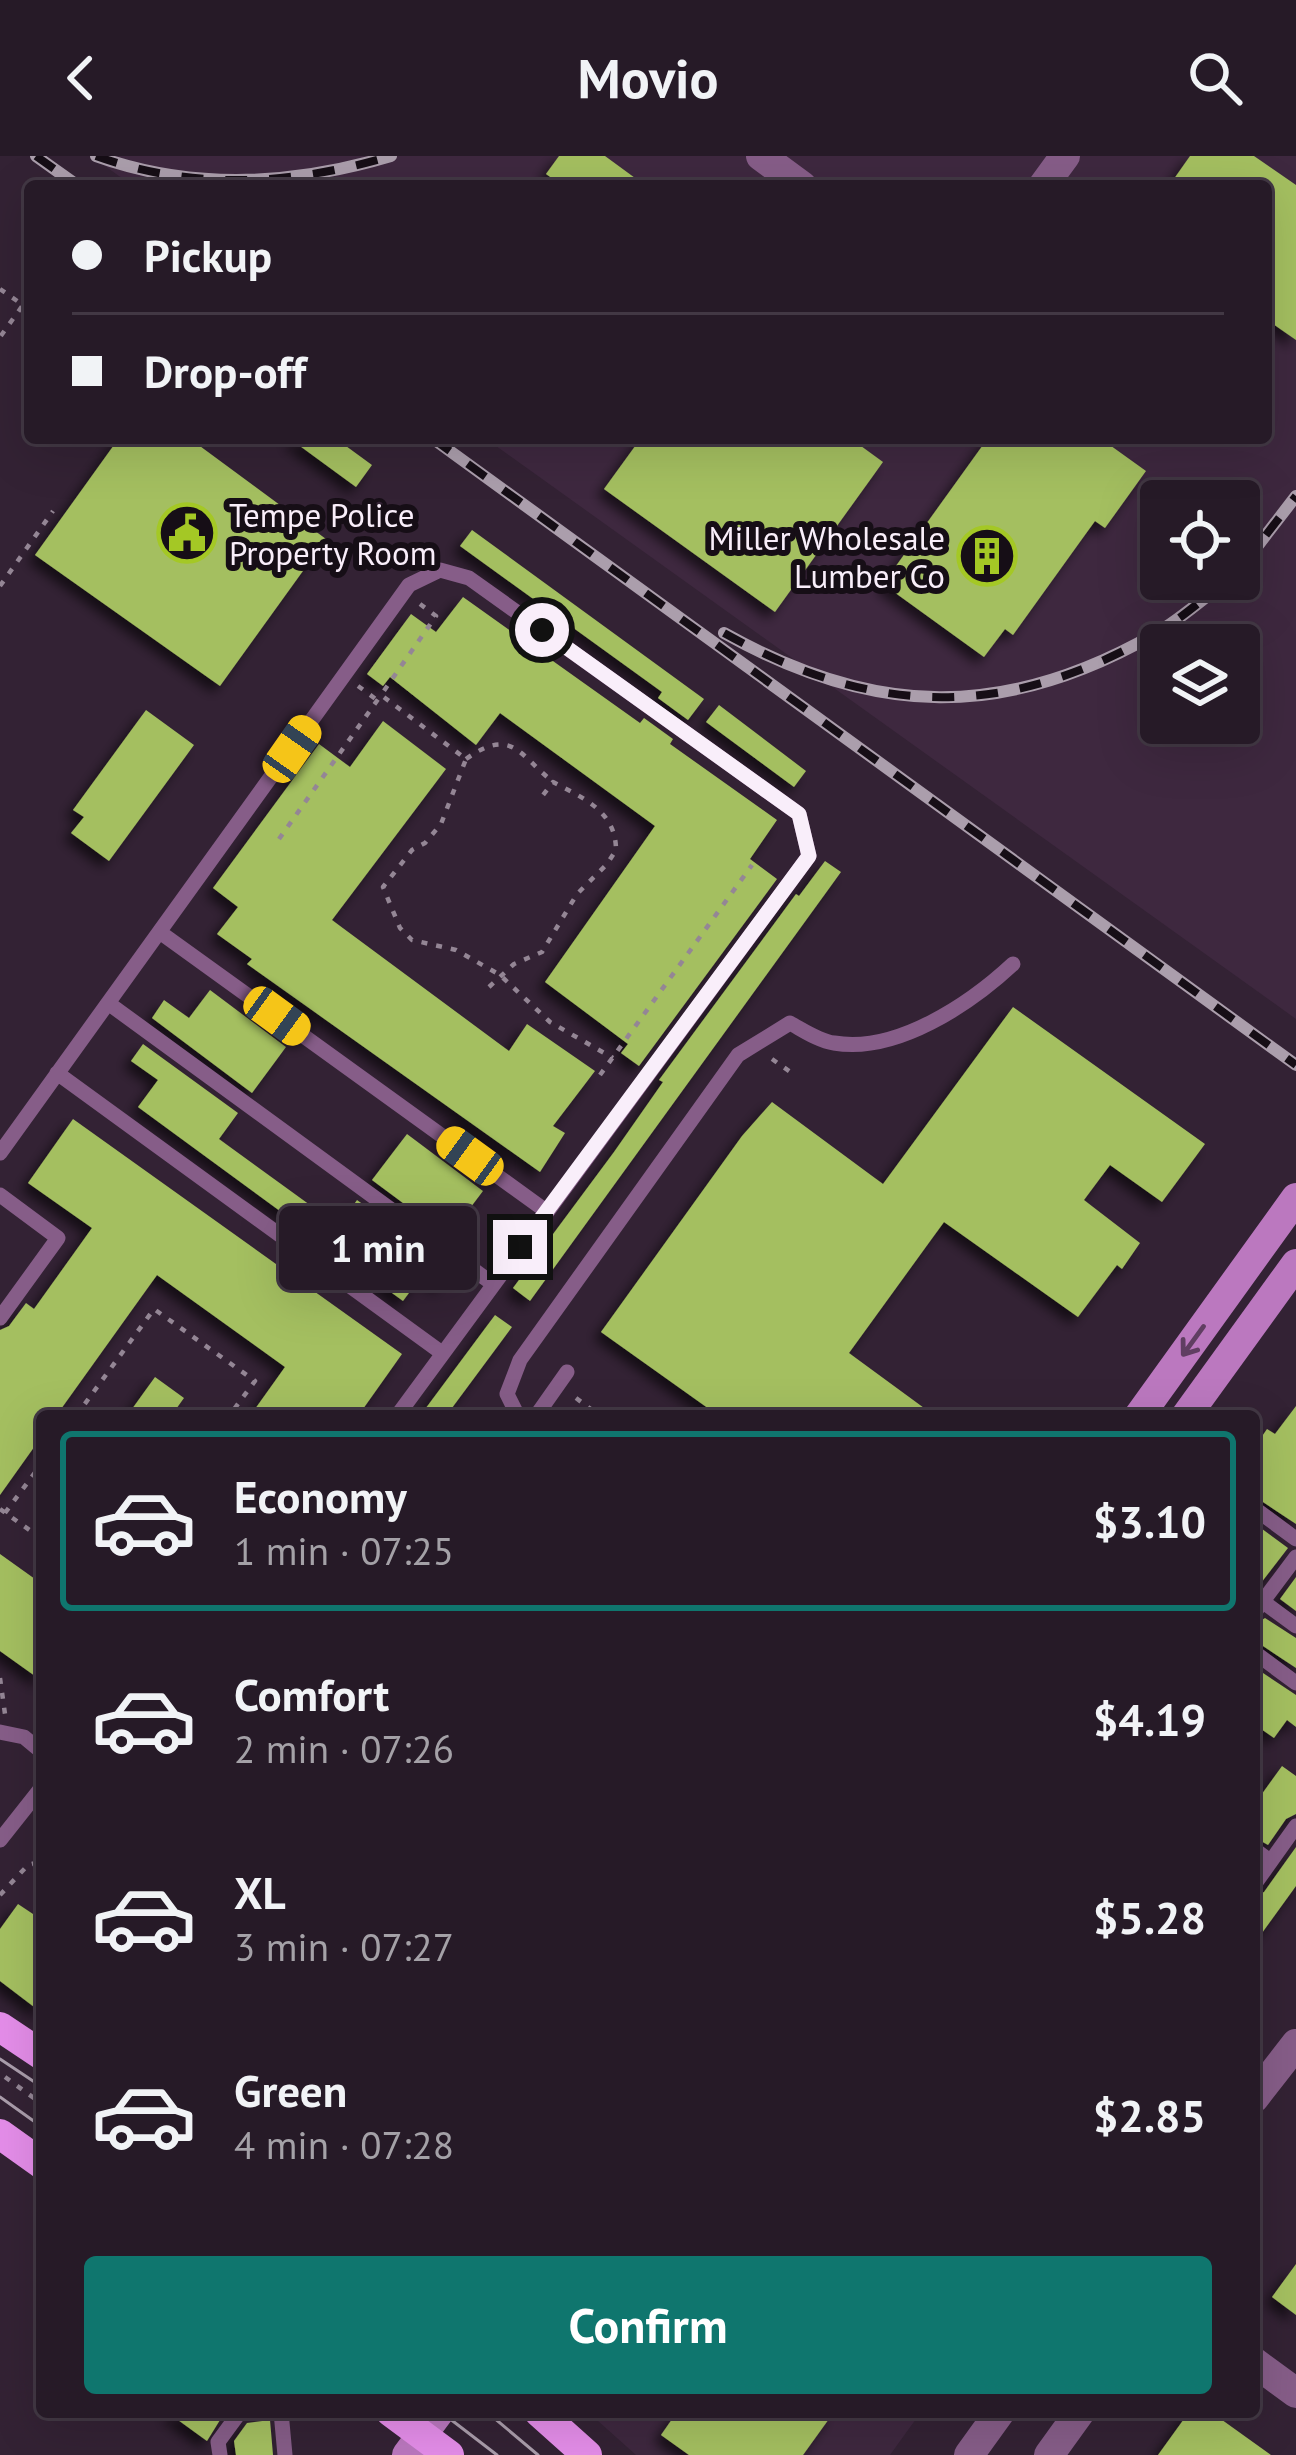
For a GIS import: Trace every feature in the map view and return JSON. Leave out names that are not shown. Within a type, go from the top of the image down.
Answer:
[{"type":"main road","points":[[1143,1410],[1296,1198]]},
{"type":"main road","points":[[1190,1410],[1296,1264]]},
{"type":"main road","points":[[0,2026],[36,2051]]},
{"type":"main road","points":[[0,2134],[36,2160]]},
{"type":"main road","points":[[546,2418],[587,2455]]},
{"type":"main road","points":[[423,2434],[449,2455]]},
{"type":"street","points":[[760,156],[794,180]]},
{"type":"street","points":[[1260,2090],[1296,2044]]},
{"type":"street","points":[[1260,2366],[1296,2393]]},
{"type":"street","points":[[969,2455],[996,2418]]},
{"type":"street","points":[[1049,2455],[1076,2418]]},
{"type":"lane","points":[[0,1153],[409,584],[440,570],[469,578],[799,814],[809,856],[401,1410]]},
{"type":"lane","points":[[161,933],[547,1211]]},
{"type":"lane","points":[[515,1410],[507,1394],[520,1360],[738,1055],[790,1023],[830,1043],[866,1045],[922,1026],[974,1000],[1013,964]]},
{"type":"lane","points":[[108,1003],[493,1284]]},
{"type":"lane","points":[[57,1073],[442,1353]]},
{"type":"lane","points":[[0,1195],[58,1238],[0,1318]]},
{"type":"lane","points":[[540,1410],[562,1378]]},
{"type":"lane","points":[[1260,1512],[1296,1539]]},
{"type":"lane","points":[[1260,1604],[1294,1562]]},
{"type":"lane","points":[[1260,1608],[1296,1626]]},
{"type":"lane","points":[[1260,1656],[1296,1683]]},
{"type":"lane","points":[[0,1732],[24,1737],[36,1747]]},
{"type":"lane","points":[[0,1840],[36,1795]]},
{"type":"lane","points":[[1260,1876],[1296,1826]]},
{"type":"lane","points":[[1260,1854],[1270,1861]]},
{"type":"lane","points":[[220,2455],[218,2442],[236,2418]]},
{"type":"lane","points":[[281,2418],[284,2455]]},
{"type":"path","points":[[0,289],[23,305],[0,337]]},
{"type":"path","points":[[0,586],[53,511]]},
{"type":"path","points":[[279,839],[436,616],[419,604],[434,592]]},
{"type":"path","points":[[381,694],[466,759]]},
{"type":"path","points":[[489,987],[500,975],[514,964],[542,952],[577,894],[616,850],[609,819],[597,807],[553,782],[523,751],[501,744],[480,749],[466,759],[441,824],[412,850],[383,887],[400,928],[412,940],[456,950],[500,975],[550,1022],[613,1058]]},
{"type":"path","points":[[540,800],[553,782]]},
{"type":"path","points":[[600,1076],[752,865]]},
{"type":"path","points":[[765,1054],[796,1076]]},
{"type":"path","points":[[80,1410],[154,1309],[255,1381],[233,1410]]},
{"type":"path","points":[[562,1378],[594,1410]]},
{"type":"path","points":[[36,1470],[3,1511],[36,1536]]},
{"type":"path","points":[[0,1678],[5,1714],[18,1717]]},
{"type":"path","points":[[0,1894],[28,1865],[36,1865]]},
{"type":"path","points":[[4,2077],[36,2100]]},
{"type":"shaded area","points":[[91,156],[1296,156],[1296,1019],[493,444],[1272,444],[1272,180],[125,180]]},
{"type":"shaded area","points":[[595,2418],[917,2418],[890,2455],[636,2455]]},
{"type":"building","points":[[559,156],[605,156],[638,180],[554,180],[546,174]]},
{"type":"building","points":[[1190,156],[1254,156],[1296,185],[1296,340],[1272,323],[1272,180],[1173,180]]},
{"type":"building","points":[[115,444],[197,444],[326,539],[220,686],[35,555]]},
{"type":"building","points":[[297,444],[343,444],[372,465],[356,487]]},
{"type":"building","points":[[637,444],[858,444],[883,462],[775,612],[604,489]]},
{"type":"building","name":"Miller Wholesale Lumber Co","points":[[984,444],[1108,444],[1146,471],[1105,528],[1095,521],[1013,635],[1005,629],[984,657],[883,584]]},
{"type":"building","points":[[472,530],[704,699],[688,720],[658,698],[662,692],[460,546]]},
{"type":"building","points":[[463,597],[640,723],[644,718],[673,739],[670,744],[777,820],[750,859],[777,879],[639,1066],[621,1053],[628,1044],[545,982],[655,826],[500,713],[476,745],[390,677],[383,686],[367,674],[411,614],[436,632]]},
{"type":"building","points":[[719,705],[806,771],[794,787],[706,722]]},
{"type":"building","points":[[146,710],[194,745],[109,861],[71,833],[84,817],[73,810]]},
{"type":"building","points":[[383,721],[446,769],[332,920],[509,1051],[527,1024],[595,1071],[553,1126],[565,1133],[540,1172],[247,964],[252,959],[217,934],[238,907],[213,888],[319,744],[350,767]]},
{"type":"building","points":[[825,861],[841,872],[530,1301],[513,1288],[614,1152],[663,1082],[659,1080]]},
{"type":"building","points":[[210,990],[286,1047],[252,1093],[152,1018],[164,1000],[189,1018]]},
{"type":"building","points":[[1013,1007],[1205,1144],[1162,1202],[1110,1165],[1084,1200],[1140,1243],[1078,1317],[944,1222],[849,1353],[927,1410],[711,1410],[601,1332],[742,1136],[772,1102],[883,1184]]},
{"type":"building","points":[[143,1044],[238,1113],[219,1139],[339,1226],[357,1200],[452,1269],[440,1286],[423,1274],[403,1301],[138,1107],[158,1080],[131,1061]]},
{"type":"building","points":[[73,1119],[402,1354],[362,1410],[254,1410],[285,1367],[157,1275],[60,1410],[36,1410],[36,1444],[0,1495],[0,1330],[9,1326],[26,1303],[34,1309],[92,1228],[28,1183]]},
{"type":"building","points":[[407,1134],[483,1191],[464,1216],[480,1229],[465,1249],[372,1180]]},
{"type":"building","points":[[495,1315],[512,1327],[450,1410],[424,1410]]},
{"type":"building","points":[[155,1377],[184,1398],[175,1410],[131,1410]]},
{"type":"building","points":[[1296,1406],[1296,1524],[1260,1500],[1260,1439],[1267,1429],[1275,1434]]},
{"type":"building","points":[[1260,1527],[1288,1548],[1260,1584]]},
{"type":"building","points":[[0,1554],[36,1580],[36,1677],[0,1651]]},
{"type":"building","points":[[1296,1577],[1296,1611],[1280,1599]]},
{"type":"building","points":[[1265,1618],[1296,1638],[1296,1668],[1260,1644],[1260,1621]]},
{"type":"building","points":[[1260,1671],[1296,1695],[1296,1727],[1287,1720],[1274,1738],[1260,1728]]},
{"type":"building","points":[[1282,1766],[1296,1776],[1296,1814],[1286,1819],[1268,1845],[1260,1840],[1260,1797]]},
{"type":"building","points":[[1296,1847],[1296,1886],[1260,1936],[1260,1894]]},
{"type":"building","points":[[18,1904],[36,1916],[36,2008],[0,1981],[0,1929]]},
{"type":"building","points":[[1296,2264],[1296,2315],[1272,2297]]},
{"type":"building","points":[[175,2418],[221,2418],[207,2441]]},
{"type":"building","points":[[673,2418],[830,2418],[803,2455],[689,2455],[661,2435]]},
{"type":"building","points":[[1185,2418],[1219,2418],[1271,2455],[1158,2455]]},
{"type":"building","points":[[270,2420],[273,2455],[236,2455],[234,2441],[247,2423]]},
{"type":"tram line","points":[[0,2059],[36,2083]]},
{"type":"tram line","points":[[0,2097],[36,2123]]},
{"type":"tram line","points":[[449,2418],[497,2455]]},
{"type":"tram line","points":[[494,2418],[538,2455]]},
{"type":"railway","points":[[36,156],[70,180]]},
{"type":"railway","points":[[96,156],[169,175],[243,180],[317,173],[391,156]]},
{"type":"railway","points":[[440,444],[1296,1065]]},
{"type":"railway","points":[[1260,543],[1296,496]]},
{"type":"railway","points":[[724,633],[834,681],[887,693],[992,694],[1045,682],[1099,662],[1165,628],[1202,600]]},
{"type":"place","name":"Tempe Police Property Room","points":[[187,533]]},
{"type":"place","name":"Miller Wholesale Lumber Co","points":[[987,556]]},
{"type":"route","points":[[520,1247],[809,856],[799,814],[542,630]]}]
